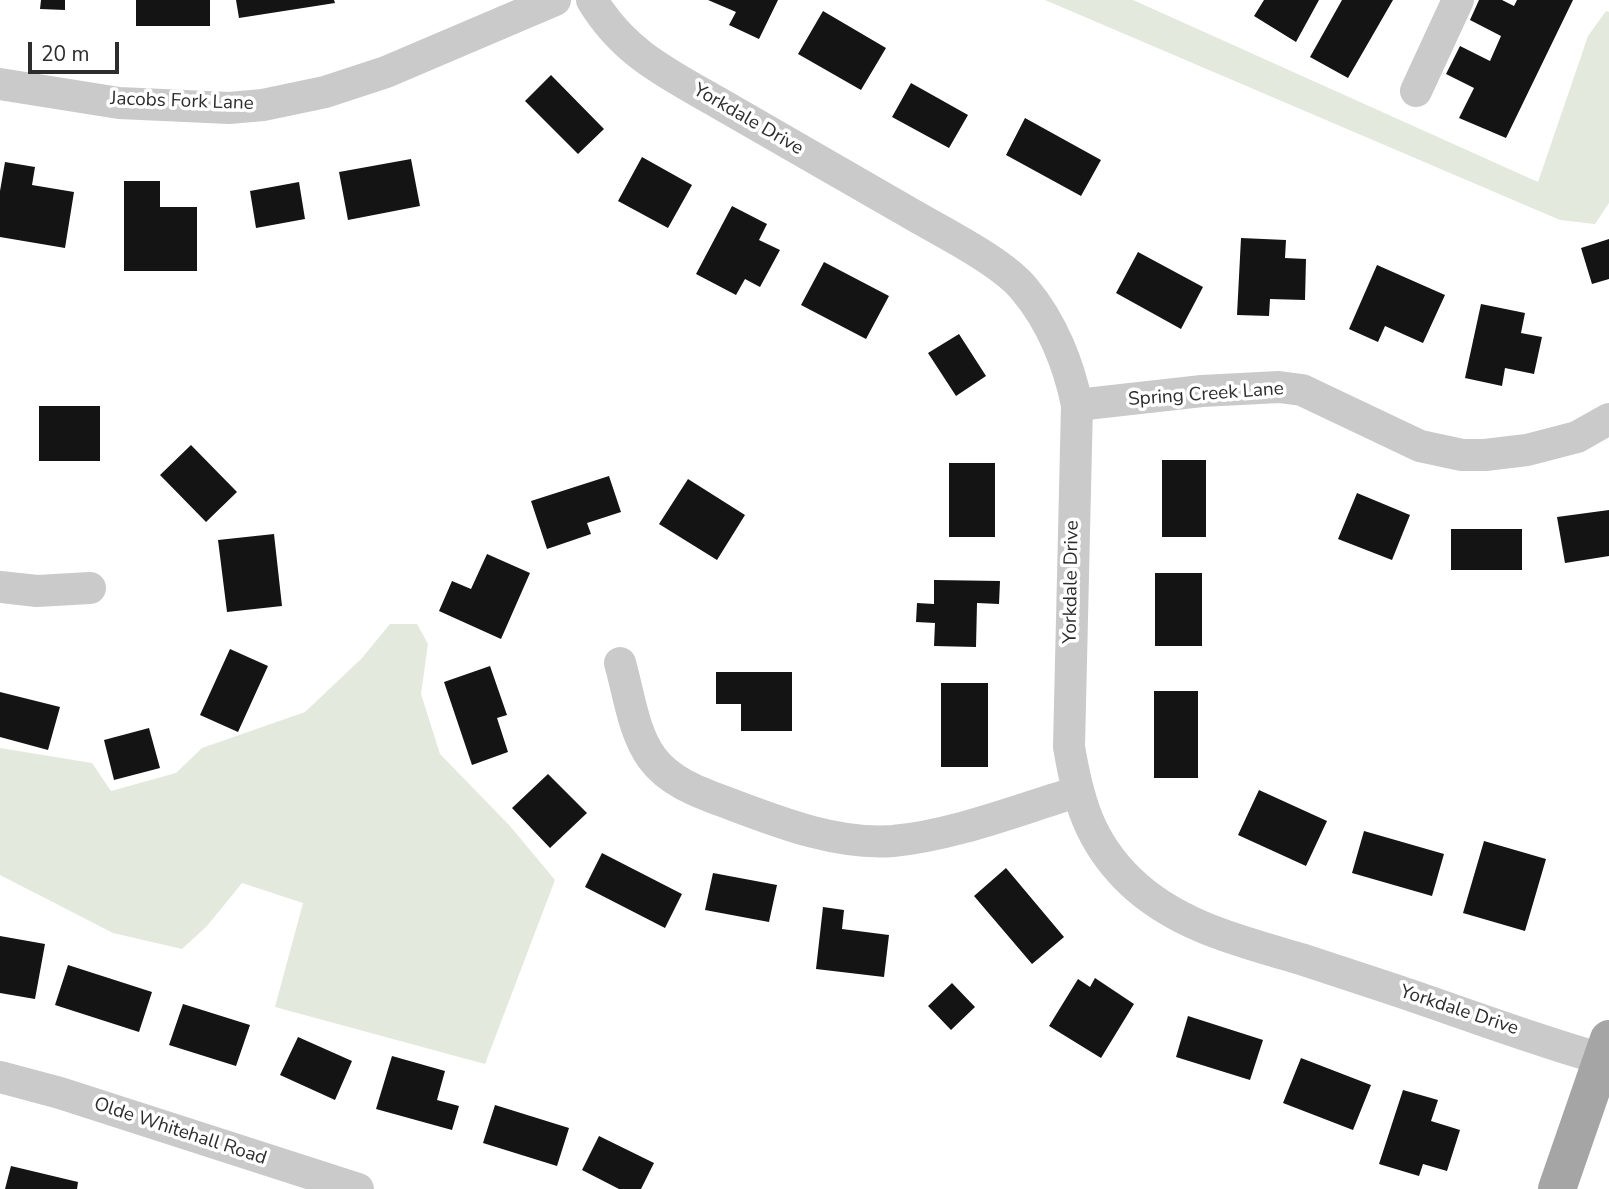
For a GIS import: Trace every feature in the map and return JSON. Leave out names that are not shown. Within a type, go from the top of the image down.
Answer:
[{"type":"main road","points":[[1557,1189],[1606,1053]]},
{"type":"street","name":"Jacobs Fork Lane","points":[[0,84],[119,103],[229,108],[263,105],[325,92],[386,72],[555,0]]},
{"type":"street","name":"Yorkdale Drive","points":[[592,0],[605,22],[622,40],[669,74],[958,241],[1012,277],[1025,289],[1045,319],[1071,376],[1077,405],[1069,747],[1077,792],[1090,827],[1104,851],[1129,880],[1182,918],[1225,937],[1606,1053]]},
{"type":"street","points":[[1416,91],[1458,0]]},
{"type":"street","name":"Spring Creek Lane","points":[[1077,405],[1202,391],[1279,387],[1302,390],[1420,446],[1462,455],[1527,450],[1577,437],[1609,419]]},
{"type":"street","points":[[0,587],[37,591],[90,588]]},
{"type":"street","points":[[620,663],[640,735],[651,757],[664,772],[695,791],[825,835],[891,841],[937,834],[1077,792]]},
{"type":"street","name":"Olde Whitehall Road","points":[[0,1077],[60,1093],[358,1189]]},
{"type":"shaded area","points":[[1045,0],[1133,0],[1538,182],[1588,36],[1606,11],[1609,12],[1609,203],[1595,224],[1560,220]]},
{"type":"shaded area","points":[[390,624],[417,624],[428,644],[421,694],[440,754],[510,826],[555,880],[485,1064],[275,1007],[303,903],[242,883],[207,926],[182,949],[113,933],[0,875],[0,748],[92,763],[111,791],[176,773],[202,748],[305,712],[362,658]]},
{"type":"building","points":[[41,0],[65,0],[65,10],[40,9]]},
{"type":"building","points":[[136,0],[210,0],[210,26],[136,26]]},
{"type":"building","points":[[236,0],[334,0],[335,3],[239,18]]},
{"type":"building","points":[[708,0],[778,0],[759,39],[729,25],[736,12]]},
{"type":"building","points":[[1264,0],[1319,0],[1296,42],[1254,16]]},
{"type":"building","points":[[1342,0],[1393,0],[1348,78],[1310,57]]},
{"type":"building","points":[[1479,0],[1502,0],[1514,6],[1517,0],[1573,0],[1506,138],[1459,118],[1474,88],[1446,74],[1460,46],[1490,61],[1501,36],[1470,20]]},
{"type":"building","points":[[823,11],[886,48],[861,90],[798,54]]},
{"type":"building","points":[[551,75],[604,129],[578,154],[525,101]]},
{"type":"building","points":[[911,83],[968,115],[949,148],[892,117]]},
{"type":"building","points":[[1025,118],[1101,160],[1081,196],[1006,155]]},
{"type":"building","points":[[642,157],[692,185],[668,228],[618,201]]},
{"type":"building","points":[[411,159],[420,206],[348,220],[339,172]]},
{"type":"building","points":[[5,162],[35,167],[32,185],[74,192],[65,248],[0,237],[0,191]]},
{"type":"building","points":[[124,181],[160,181],[160,207],[197,207],[197,271],[124,271]]},
{"type":"building","points":[[299,182],[305,219],[256,228],[250,191]]},
{"type":"building","points":[[732,206],[767,224],[759,240],[780,250],[760,287],[745,279],[736,295],[696,274]]},
{"type":"building","points":[[1241,238],[1286,240],[1285,258],[1306,259],[1305,300],[1270,299],[1269,316],[1237,315]]},
{"type":"building","points":[[1609,239],[1609,279],[1592,284],[1581,248]]},
{"type":"building","points":[[1138,252],[1203,287],[1181,329],[1116,293]]},
{"type":"building","points":[[824,262],[889,296],[866,339],[801,305]]},
{"type":"building","points":[[1377,265],[1445,295],[1423,343],[1385,326],[1378,342],[1349,329]]},
{"type":"building","points":[[1481,304],[1525,313],[1521,333],[1542,337],[1534,374],[1505,368],[1502,386],[1465,378]]},
{"type":"building","points":[[959,334],[986,376],[956,396],[928,353]]},
{"type":"building","points":[[39,406],[100,406],[100,461],[39,461]]},
{"type":"building","points":[[191,445],[237,492],[206,522],[160,475]]},
{"type":"building","points":[[1162,460],[1206,460],[1206,537],[1162,537]]},
{"type":"building","points":[[949,463],[995,463],[995,537],[949,537]]},
{"type":"building","points":[[609,476],[621,512],[587,523],[591,534],[547,549],[531,501]]},
{"type":"building","points":[[688,479],[745,515],[717,560],[659,524]]},
{"type":"building","points":[[1357,493],[1410,515],[1392,560],[1338,539]]},
{"type":"building","points":[[1609,510],[1609,556],[1565,563],[1557,517]]},
{"type":"building","points":[[1451,529],[1522,529],[1522,570],[1451,570]]},
{"type":"building","points":[[274,534],[282,606],[227,612],[218,540]]},
{"type":"building","points":[[487,554],[530,573],[501,639],[439,611],[452,581],[471,589]]},
{"type":"building","points":[[1155,573],[1202,573],[1202,646],[1155,646]]},
{"type":"building","points":[[934,580],[1000,581],[999,604],[977,603],[976,647],[934,646],[935,623],[916,622],[917,603],[934,604]]},
{"type":"building","points":[[230,649],[268,666],[238,732],[200,715]]},
{"type":"building","points":[[490,666],[507,715],[497,718],[508,752],[472,765],[444,682]]},
{"type":"building","points":[[716,672],[792,672],[792,731],[741,731],[741,704],[716,704]]},
{"type":"building","points":[[941,683],[988,683],[988,767],[941,767]]},
{"type":"building","points":[[1154,691],[1198,691],[1198,778],[1154,778]]},
{"type":"building","points":[[0,692],[60,707],[48,750],[0,737]]},
{"type":"building","points":[[149,728],[160,768],[114,780],[104,740]]},
{"type":"building","points":[[548,774],[587,813],[550,848],[512,808]]},
{"type":"building","points":[[1259,790],[1327,821],[1306,866],[1238,835]]},
{"type":"building","points":[[1364,831],[1444,854],[1432,896],[1352,873]]},
{"type":"building","points":[[1484,841],[1546,859],[1525,931],[1463,913]]},
{"type":"building","points":[[602,853],[682,894],[665,928],[585,887]]},
{"type":"building","points":[[1006,868],[1064,937],[1032,964],[974,896]]},
{"type":"building","points":[[713,873],[777,885],[769,922],[705,910]]},
{"type":"building","points":[[823,907],[844,910],[842,929],[889,935],[884,977],[816,969]]},
{"type":"building","points":[[0,936],[45,944],[35,999],[0,993]]},
{"type":"building","points":[[68,965],[152,992],[139,1032],[55,1005]]},
{"type":"building","points":[[1095,978],[1134,1004],[1101,1058],[1049,1026],[1078,979],[1090,987]]},
{"type":"building","points":[[952,983],[975,1007],[951,1030],[928,1006]]},
{"type":"building","points":[[183,1004],[250,1025],[236,1066],[169,1045]]},
{"type":"building","points":[[1188,1016],[1263,1040],[1250,1080],[1176,1057]]},
{"type":"building","points":[[298,1037],[352,1061],[335,1100],[280,1075]]},
{"type":"building","points":[[392,1056],[445,1071],[437,1100],[459,1106],[452,1130],[376,1109]]},
{"type":"building","points":[[1301,1058],[1371,1085],[1353,1130],[1283,1103]]},
{"type":"building","points":[[1403,1090],[1438,1100],[1431,1121],[1460,1130],[1447,1171],[1423,1164],[1419,1176],[1379,1164]]},
{"type":"building","points":[[495,1105],[569,1128],[557,1166],[483,1143]]},
{"type":"building","points":[[599,1136],[654,1163],[641,1189],[619,1189],[582,1170]]},
{"type":"building","points":[[11,1166],[78,1182],[77,1189],[5,1189]]}]
